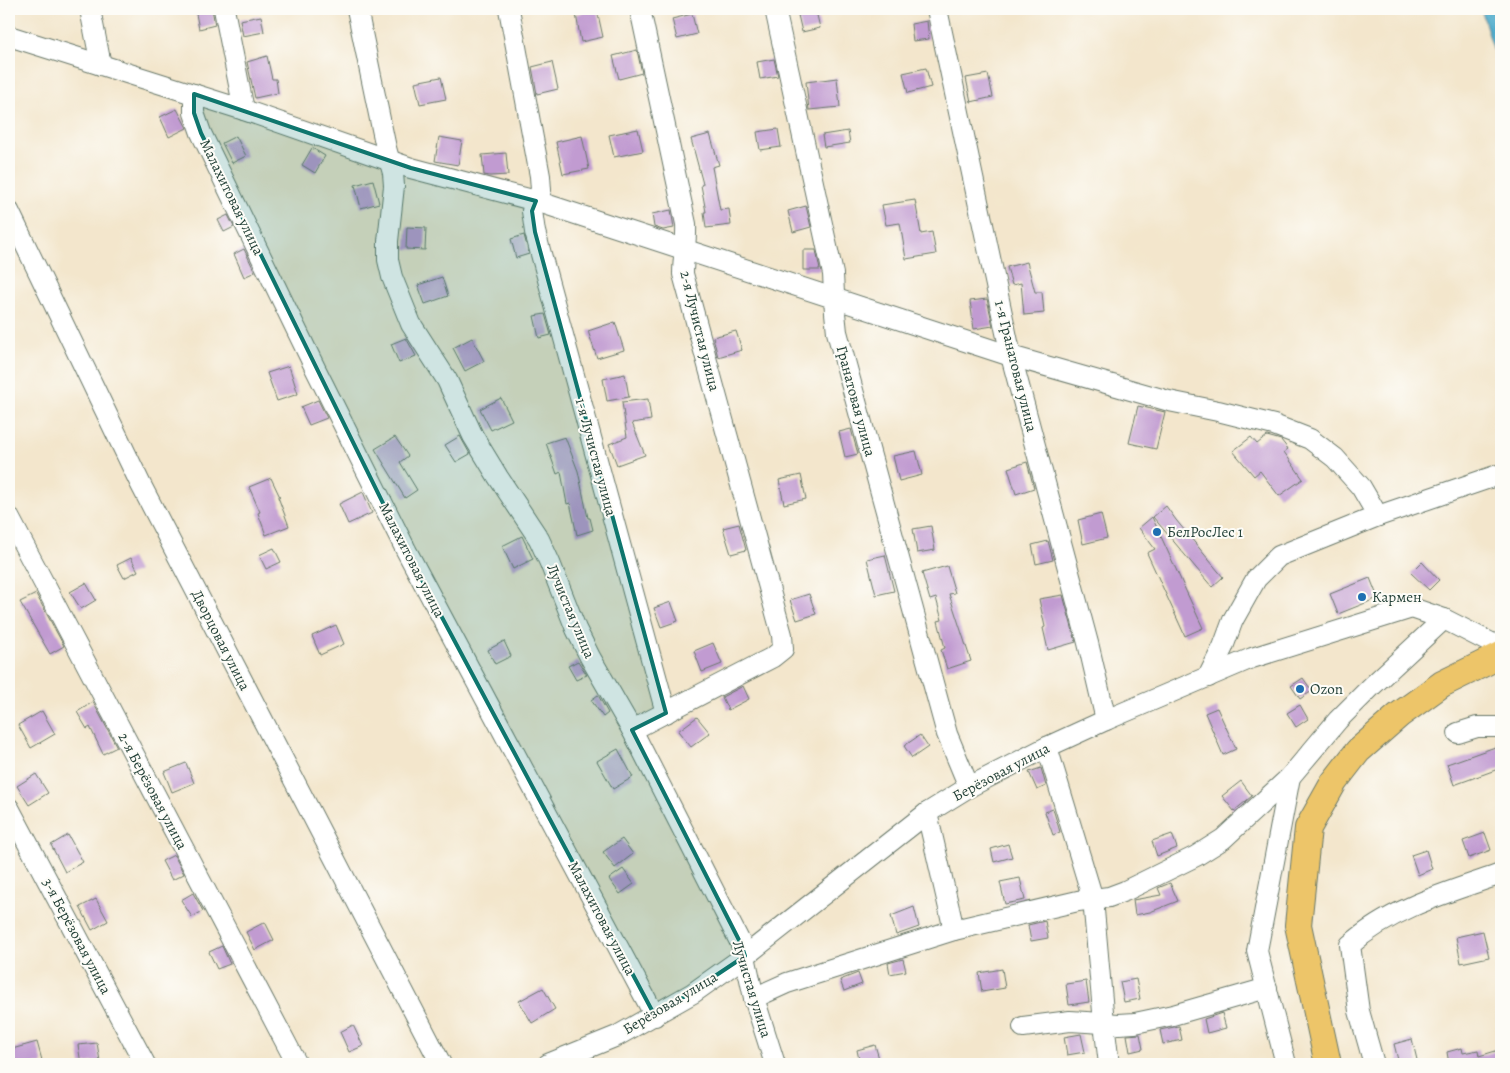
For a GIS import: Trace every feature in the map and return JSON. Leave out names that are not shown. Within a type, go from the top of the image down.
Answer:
[{"type":"main road","points":[[1328,1064],[1298,926],[1308,828],[1334,782],[1358,751],[1399,715],[1442,684],[1501,655]]},
{"type":"street","points":[[90,9],[101,66]]},
{"type":"street","points":[[224,9],[244,110]]},
{"type":"street","name":"Лучистая улица","points":[[357,9],[393,173],[394,186],[388,241],[388,260],[392,277],[411,324],[447,380],[483,452],[539,539],[590,657],[632,730],[741,944],[754,998],[775,1064]]},
{"type":"street","name":"1-я Лучистая улица","points":[[509,9],[540,176],[541,190],[532,210],[535,232],[666,713]]},
{"type":"street","name":"2-я Лучистая улица","points":[[640,9],[686,224],[684,274],[780,625],[783,649],[773,657],[666,713]]},
{"type":"street","name":"Гранатовая улица","points":[[776,9],[833,274],[834,313],[837,332],[944,724],[969,787]]},
{"type":"street","name":"1-я Гранатовая улица","points":[[936,9],[1012,356],[1088,643],[1106,720]]},
{"type":"street","points":[[9,36],[244,110],[411,168],[536,201],[835,300],[1012,356],[1169,401],[1218,411],[1274,426],[1310,439],[1335,458],[1361,487],[1378,516]]},
{"type":"street","name":"Малахитовая улица","points":[[194,94],[194,113],[201,132],[316,370],[406,550],[655,1016]]},
{"type":"street","name":"Дворцовая улица","points":[[9,211],[141,485],[440,1064]]},
{"type":"street","points":[[1208,677],[1223,647],[1233,620],[1256,579],[1279,556],[1378,516],[1501,474]]},
{"type":"street","name":"2-я Берёзовая улица","points":[[9,517],[297,1064]]},
{"type":"street","name":"Берёзовая улица","points":[[548,1064],[617,1036],[693,993],[745,956],[927,813],[969,787],[1047,747],[1106,720],[1252,658],[1412,608],[1444,619],[1501,648]]},
{"type":"street","points":[[754,998],[787,983],[954,930],[1078,901],[1109,897],[1196,856],[1223,839],[1290,777],[1338,720],[1444,619]]},
{"type":"street","points":[[632,730],[666,713]]},
{"type":"street","points":[[1458,733],[1477,727],[1501,727]]},
{"type":"street","points":[[1047,747],[1093,899],[1109,1064]]},
{"type":"street","points":[[1286,1064],[1257,951],[1290,777]]},
{"type":"street","name":"3-я Берёзовая улица","points":[[9,808],[145,1064]]},
{"type":"street","points":[[927,813],[954,930]]},
{"type":"street","points":[[1374,1064],[1359,1011],[1350,945],[1366,930],[1428,900],[1501,874]]},
{"type":"street","points":[[1023,1027],[1070,1021],[1135,1023],[1173,1015],[1267,988]]},
{"type":"highlighted area","points":[[194,94],[411,168],[536,201],[532,211],[535,232],[666,713],[632,730],[741,944],[745,956],[655,1016],[406,550],[201,133],[194,113]]},
{"type":"water","points":[[1481,9],[1501,9],[1501,76]]},
{"type":"building","points":[[195,9],[212,9],[215,25],[199,29]]},
{"type":"building","points":[[597,10],[603,37],[581,42],[576,14]]},
{"type":"building","points":[[816,11],[820,28],[802,32],[798,15]]},
{"type":"building","points":[[692,14],[697,34],[677,39],[672,19]]},
{"type":"building","points":[[261,16],[264,32],[243,36],[240,20]]},
{"type":"building","points":[[927,21],[929,39],[913,41],[911,24]]},
{"type":"building","points":[[637,50],[642,73],[619,79],[613,56]]},
{"type":"building","points":[[267,56],[272,79],[276,79],[278,93],[255,98],[247,62]]},
{"type":"building","points":[[774,59],[778,76],[760,79],[757,62]]},
{"type":"building","points":[[552,62],[558,89],[537,94],[532,67]]},
{"type":"building","points":[[926,68],[931,87],[908,93],[903,73]]},
{"type":"building","points":[[988,74],[993,97],[971,102],[966,78]]},
{"type":"building","points":[[441,77],[446,99],[420,104],[415,82]]},
{"type":"building","points":[[837,78],[840,107],[809,110],[806,82]]},
{"type":"building","points":[[177,109],[187,128],[169,137],[160,117]]},
{"type":"building","points":[[638,129],[643,151],[614,157],[609,135]]},
{"type":"building","points":[[778,129],[781,147],[760,150],[757,132]]},
{"type":"building","points":[[848,131],[850,143],[824,147],[822,135]]},
{"type":"building","points":[[710,134],[719,165],[712,167],[720,210],[729,209],[731,225],[706,228],[704,212],[706,212],[701,185],[703,184],[691,139]]},
{"type":"building","points":[[236,136],[246,156],[232,163],[222,143]]},
{"type":"building","points":[[582,136],[589,169],[563,174],[556,142]]},
{"type":"building","points":[[439,137],[462,141],[458,165],[435,161]]},
{"type":"building","points":[[312,148],[325,156],[315,173],[302,165]]},
{"type":"building","points":[[506,153],[508,175],[484,175],[482,155]]},
{"type":"building","points":[[373,180],[379,203],[361,208],[355,185]]},
{"type":"building","points":[[915,200],[921,234],[932,232],[936,254],[906,259],[900,223],[886,225],[882,205]]},
{"type":"building","points":[[806,206],[811,227],[793,232],[788,211]]},
{"type":"building","points":[[671,210],[674,228],[663,230],[654,227],[652,214]]},
{"type":"building","points":[[228,215],[234,227],[224,232],[218,220]]},
{"type":"building","points":[[407,227],[426,228],[425,250],[406,249]]},
{"type":"building","points":[[524,235],[529,254],[516,258],[511,239]]},
{"type":"building","points":[[244,249],[255,272],[244,277],[234,254]]},
{"type":"building","points":[[803,250],[816,250],[820,270],[803,270]]},
{"type":"building","points":[[1027,262],[1035,292],[1042,292],[1044,313],[1024,315],[1021,283],[1012,285],[1007,267]]},
{"type":"building","points":[[442,277],[448,296],[425,304],[418,285]]},
{"type":"building","points":[[987,299],[993,326],[974,329],[970,301]]},
{"type":"building","points":[[545,314],[551,335],[539,338],[534,316]]},
{"type":"building","points":[[615,322],[624,350],[597,358],[588,331]]},
{"type":"building","points":[[736,331],[742,350],[718,357],[713,337]]},
{"type":"building","points":[[406,338],[416,356],[399,363],[391,344]]},
{"type":"building","points":[[472,338],[484,361],[465,371],[453,348]]},
{"type":"building","points":[[289,366],[298,394],[277,401],[267,373]]},
{"type":"building","points":[[625,374],[629,397],[607,401],[603,379]]},
{"type":"building","points":[[501,398],[512,420],[491,430],[480,409]]},
{"type":"building","points":[[648,399],[651,420],[632,423],[645,455],[617,465],[609,444],[627,437],[622,402]]},
{"type":"building","points":[[318,400],[327,418],[309,425],[301,407]]},
{"type":"building","points":[[1138,406],[1165,412],[1156,449],[1129,443]]},
{"type":"building","points":[[851,429],[858,454],[845,457],[839,432]]},
{"type":"building","points":[[460,436],[470,454],[456,462],[445,445]]},
{"type":"building","points":[[1267,436],[1281,440],[1288,449],[1284,452],[1303,479],[1279,496],[1260,471],[1254,476],[1233,451],[1251,437],[1257,444]]},
{"type":"building","points":[[395,437],[408,456],[400,462],[417,490],[405,498],[375,449]]},
{"type":"building","points":[[565,437],[578,471],[588,518],[590,518],[593,530],[577,535],[570,503],[567,504],[561,472],[557,474],[546,443]]},
{"type":"building","points":[[916,451],[922,475],[899,481],[893,456]]},
{"type":"building","points":[[1027,462],[1034,488],[1016,494],[1008,468]]},
{"type":"building","points":[[801,475],[806,499],[784,504],[779,480]]},
{"type":"building","points":[[271,478],[280,497],[278,497],[289,526],[266,535],[258,513],[260,512],[249,487]]},
{"type":"building","points":[[363,492],[372,513],[348,524],[339,504]]},
{"type":"building","points":[[1166,506],[1223,577],[1212,587],[1153,517]]},
{"type":"building","points":[[1101,514],[1107,538],[1083,544],[1078,520]]},
{"type":"building","points":[[1152,517],[1203,628],[1185,636],[1147,553],[1155,549],[1139,528]]},
{"type":"building","points":[[739,524],[746,550],[731,554],[723,528]]},
{"type":"building","points":[[931,526],[935,550],[917,553],[913,529]]},
{"type":"building","points":[[522,536],[533,559],[513,569],[502,546]]},
{"type":"building","points":[[1048,541],[1053,560],[1036,564],[1032,545]]},
{"type":"building","points":[[274,548],[281,562],[266,569],[259,555]]},
{"type":"building","points":[[885,555],[894,591],[876,595],[867,559]]},
{"type":"building","points":[[131,558],[138,571],[124,578],[117,565]]},
{"type":"building","points":[[1422,562],[1439,580],[1429,590],[1411,573]]},
{"type":"building","points":[[947,566],[955,593],[949,594],[971,661],[947,669],[941,650],[945,648],[938,621],[942,620],[936,598],[930,600],[922,573]]},
{"type":"building","points":[[1370,578],[1378,598],[1338,614],[1330,594]]},
{"type":"building","points":[[86,583],[96,600],[81,609],[70,592]]},
{"type":"building","points":[[36,594],[64,646],[50,654],[20,602]]},
{"type":"building","points":[[809,594],[816,614],[797,620],[790,600]]},
{"type":"building","points":[[1063,595],[1076,642],[1048,650],[1039,599]]},
{"type":"building","points":[[671,602],[678,621],[661,627],[654,608]]},
{"type":"building","points":[[336,625],[344,644],[320,655],[312,636]]},
{"type":"building","points":[[504,641],[511,656],[495,664],[488,650]]},
{"type":"building","points":[[713,643],[722,664],[702,672],[694,651]]},
{"type":"building","points":[[578,661],[587,675],[576,680],[568,666]]},
{"type":"building","points":[[1303,678],[1312,691],[1300,699],[1291,686]]},
{"type":"building","points":[[743,686],[749,699],[728,710],[722,697]]},
{"type":"building","points":[[598,695],[608,713],[603,717],[591,700]]},
{"type":"building","points":[[93,702],[117,747],[103,754],[90,727],[87,729],[77,712]]},
{"type":"building","points":[[1300,705],[1308,719],[1296,727],[1287,713]]},
{"type":"building","points":[[1217,708],[1236,749],[1223,755],[1205,713]]},
{"type":"building","points":[[42,711],[55,734],[31,748],[18,725]]},
{"type":"building","points":[[697,717],[710,733],[691,747],[678,731]]},
{"type":"building","points":[[920,735],[928,747],[912,758],[904,746]]},
{"type":"building","points":[[1501,745],[1501,768],[1454,785],[1447,764]]},
{"type":"building","points":[[618,749],[633,777],[613,789],[597,761]]},
{"type":"building","points":[[186,763],[194,783],[172,792],[164,772]]},
{"type":"building","points":[[1041,768],[1046,786],[1037,790],[1029,772]]},
{"type":"building","points":[[36,774],[48,793],[29,805],[17,786]]},
{"type":"building","points":[[1241,781],[1252,796],[1234,811],[1222,796]]},
{"type":"building","points":[[1053,809],[1060,832],[1053,835],[1045,812]]},
{"type":"building","points":[[1485,833],[1491,850],[1469,858],[1463,841]]},
{"type":"building","points":[[1172,834],[1177,848],[1157,856],[1152,841]]},
{"type":"building","points":[[68,835],[83,862],[65,872],[51,845]]},
{"type":"building","points":[[622,839],[633,854],[615,868],[603,852]]},
{"type":"building","points":[[1008,844],[1012,857],[994,862],[991,849]]},
{"type":"building","points":[[1426,850],[1432,869],[1418,875],[1411,855]]},
{"type":"building","points":[[174,855],[184,874],[172,880],[162,861]]},
{"type":"building","points":[[623,869],[634,884],[620,894],[609,879]]},
{"type":"building","points":[[1020,878],[1025,900],[1005,904],[1000,882]]},
{"type":"building","points":[[1170,883],[1178,901],[1150,912],[1135,915],[1133,900],[1161,895],[1158,888]]},
{"type":"building","points":[[193,893],[203,911],[192,917],[181,900]]},
{"type":"building","points":[[96,899],[108,921],[92,930],[80,907]]},
{"type":"building","points":[[914,907],[919,927],[896,935],[891,916]]},
{"type":"building","points":[[1045,921],[1048,938],[1031,941],[1028,925]]},
{"type":"building","points":[[265,922],[274,940],[255,950],[246,932]]},
{"type":"building","points":[[1483,931],[1489,957],[1461,963],[1456,937]]},
{"type":"building","points":[[222,946],[230,964],[217,969],[209,952]]},
{"type":"building","points":[[903,959],[906,971],[890,974],[888,963]]},
{"type":"building","points":[[1002,969],[1005,988],[982,992],[979,973]]},
{"type":"building","points":[[858,973],[862,984],[844,991],[840,980]]},
{"type":"building","points":[[1136,979],[1140,999],[1124,1002],[1120,982]]},
{"type":"building","points":[[1086,981],[1089,1002],[1069,1005],[1066,984]]},
{"type":"building","points":[[543,988],[555,1009],[532,1023],[519,1001]]},
{"type":"building","points":[[1222,1013],[1226,1028],[1207,1033],[1204,1019]]},
{"type":"building","points":[[353,1025],[363,1046],[349,1052],[340,1032]]},
{"type":"building","points":[[1179,1026],[1182,1040],[1163,1044],[1160,1030]]},
{"type":"building","points":[[1081,1034],[1085,1052],[1067,1055],[1064,1037]]},
{"type":"building","points":[[1140,1034],[1143,1049],[1130,1052],[1127,1035]]},
{"type":"building","points":[[1412,1039],[1418,1064],[1399,1064],[1394,1044]]},
{"type":"building","points":[[37,1042],[43,1064],[16,1064],[12,1049]]},
{"type":"building","points":[[97,1043],[100,1061],[81,1064],[78,1045]]},
{"type":"building","points":[[875,1045],[880,1062],[860,1064],[857,1050]]},
{"type":"building","points":[[1462,1048],[1463,1053],[1478,1050],[1479,1056],[1499,1050],[1501,1064],[1449,1064],[1447,1052]]},
{"type":"place","name":"БелРосЛес 1","points":[[1157,532]]},
{"type":"place","name":"Кармен","points":[[1362,597]]},
{"type":"place","name":"Ozon","points":[[1300,689]]}]
